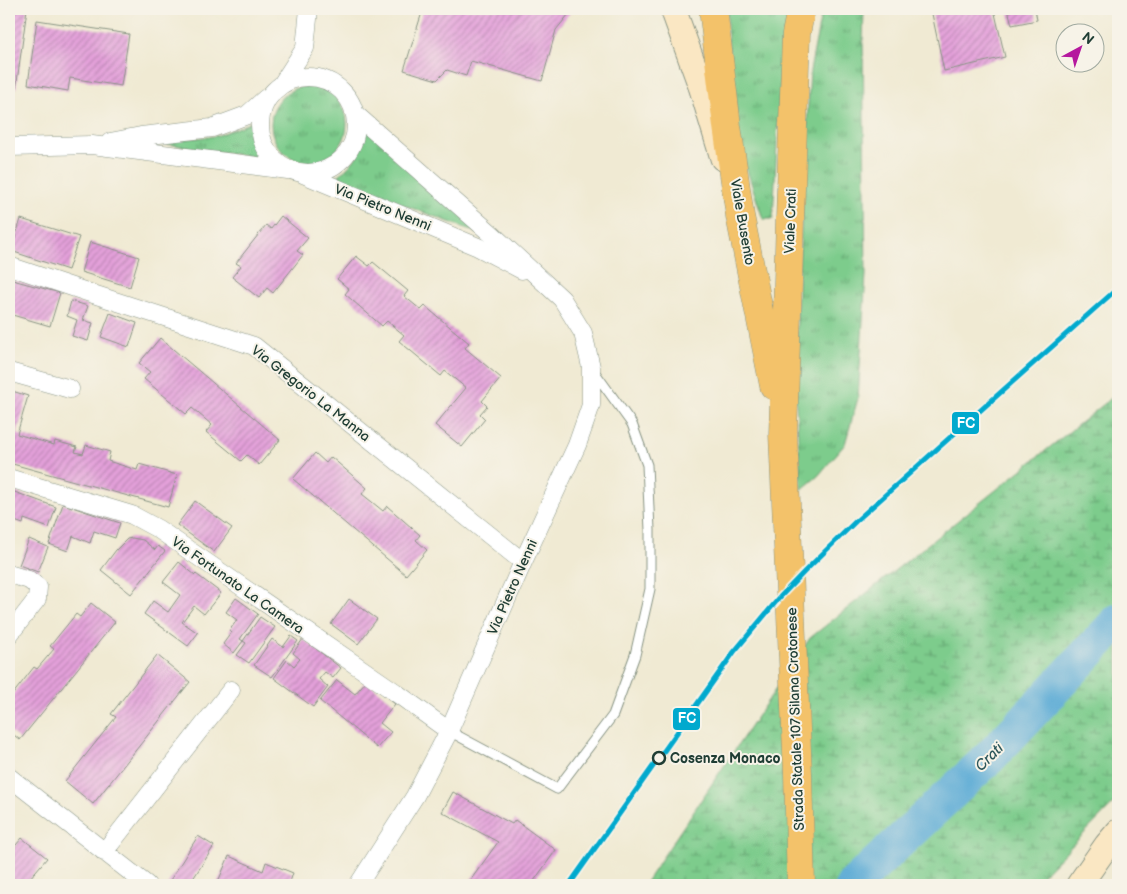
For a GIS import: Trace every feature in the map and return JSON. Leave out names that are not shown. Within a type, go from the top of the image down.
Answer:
[{"type":"main road","points":[[673,9],[702,89],[740,216]]},
{"type":"main road","name":"Viale Busento","points":[[713,9],[740,216],[784,434]]},
{"type":"main road","name":"Viale Crati","points":[[784,434],[796,34],[801,9]]},
{"type":"main road","name":"Strada Statale 107 Silana Crotonese","points":[[784,434],[801,885]]},
{"type":"main road","points":[[1079,885],[1118,832]]},
{"type":"street","points":[[295,172],[270,155],[262,140],[259,125],[262,109],[305,48],[309,9]]},
{"type":"street","points":[[305,48],[320,79]]},
{"type":"street","points":[[9,147],[92,145],[313,173],[329,169],[342,159],[351,146],[356,130],[350,101],[342,92],[332,84],[320,79],[307,77],[294,79],[276,90],[247,115],[212,128],[141,136],[92,145]]},
{"type":"street","name":"Via Pietro Nenni","points":[[354,113],[495,237],[562,299],[583,333],[590,367],[591,405],[577,445],[449,731],[415,796],[358,885]]},
{"type":"street","name":"Via Pietro Nenni","points":[[295,172],[478,246],[544,283]]},
{"type":"street","name":"Via Gregorio La Manna","points":[[9,266],[254,346],[523,562]]},
{"type":"street","points":[[9,372],[70,389]]},
{"type":"street","name":"Via Fortunato La Camera","points":[[9,478],[132,515],[158,529],[449,731]]},
{"type":"street","points":[[9,574],[29,580],[38,587],[37,599],[9,634]]},
{"type":"street","points":[[104,852],[231,690]]},
{"type":"street","points":[[9,777],[147,885]]},
{"type":"lane","points":[[449,731],[558,790],[613,715],[635,655],[650,588],[647,465],[632,424],[590,367]]},
{"type":"green space","points":[[727,9],[791,9],[782,47],[773,219],[763,219],[740,149],[727,30]]},
{"type":"green space","points":[[822,9],[864,9],[866,274],[858,398],[845,444],[818,476],[801,490],[795,387],[798,282],[810,71]]},
{"type":"green space","points":[[317,86],[330,92],[341,103],[347,116],[345,139],[330,156],[317,162],[301,162],[288,156],[273,139],[271,116],[277,103],[294,88]]},
{"type":"green space","points":[[252,122],[256,145],[262,158],[154,142],[216,136]]},
{"type":"green space","points":[[366,128],[484,235],[334,179],[356,157]]},
{"type":"green space","points":[[1118,393],[1118,799],[1033,885],[644,885],[810,638]]},
{"type":"building","points":[[9,9],[27,9],[16,89],[9,88]]},
{"type":"building","points":[[423,9],[573,9],[556,30],[542,81],[471,61],[466,76],[447,70],[437,80],[404,70]]},
{"type":"building","points":[[931,9],[994,9],[1005,57],[944,71]]},
{"type":"building","points":[[1008,9],[1035,9],[1037,20],[1012,25]]},
{"type":"building","points":[[37,20],[129,34],[121,86],[70,78],[68,91],[28,84]]},
{"type":"building","points":[[281,216],[308,238],[297,251],[303,255],[273,293],[267,288],[259,298],[232,277],[241,266],[236,263],[266,225],[271,229]]},
{"type":"building","points":[[21,219],[79,237],[68,270],[11,251]]},
{"type":"building","points":[[90,242],[139,257],[130,287],[81,272]]},
{"type":"building","points":[[356,256],[369,266],[373,262],[408,291],[404,296],[421,310],[425,306],[469,343],[465,348],[501,378],[482,401],[487,406],[480,414],[485,419],[462,447],[435,425],[466,388],[445,371],[441,376],[399,341],[404,335],[387,321],[382,326],[345,294],[349,289],[337,279]]},
{"type":"building","points":[[9,279],[60,293],[50,326],[9,314]]},
{"type":"building","points":[[71,301],[88,306],[83,320],[93,323],[88,341],[72,336],[77,320],[67,316]]},
{"type":"building","points":[[110,313],[137,323],[129,347],[101,337]]},
{"type":"building","points":[[160,338],[280,440],[259,465],[247,455],[241,461],[206,432],[212,425],[192,408],[186,414],[144,379],[150,372],[139,363]]},
{"type":"building","points":[[9,390],[28,396],[17,434],[54,445],[55,441],[77,447],[75,452],[83,454],[86,445],[110,452],[108,461],[137,470],[139,464],[177,475],[168,507],[9,463]]},
{"type":"building","points":[[315,453],[326,463],[331,457],[367,488],[362,494],[383,511],[387,506],[420,535],[416,540],[427,550],[406,575],[293,479]]},
{"type":"building","points":[[9,490],[56,507],[49,528],[24,519],[23,524],[9,519]]},
{"type":"building","points":[[195,501],[232,528],[214,552],[177,525]]},
{"type":"building","points":[[63,504],[120,523],[115,538],[94,531],[90,543],[73,536],[68,551],[49,544]]},
{"type":"building","points":[[29,539],[48,547],[38,572],[19,565]]},
{"type":"building","points":[[127,539],[143,540],[155,550],[158,546],[165,551],[131,594],[101,570],[116,550]]},
{"type":"building","points":[[179,562],[221,593],[204,614],[194,606],[182,622],[198,633],[188,646],[144,614],[153,601],[168,612],[180,595],[163,582]]},
{"type":"building","points":[[236,598],[258,614],[240,639],[243,641],[234,653],[223,644],[237,620],[226,612]]},
{"type":"building","points":[[349,599],[377,619],[358,644],[331,624]]},
{"type":"building","points":[[91,603],[115,622],[20,740],[9,731],[9,699],[34,667],[37,669],[54,649],[50,646],[76,614],[80,617]]},
{"type":"building","points":[[260,617],[275,627],[249,663],[237,655],[246,643],[243,641]]},
{"type":"building","points":[[291,636],[298,641],[272,677],[254,665],[272,639],[283,647]]},
{"type":"building","points":[[303,639],[341,668],[333,678],[325,672],[319,679],[328,687],[313,707],[274,678],[287,660],[294,666],[300,659],[293,653]]},
{"type":"building","points":[[157,655],[190,682],[93,804],[65,781],[116,717],[111,714]]},
{"type":"building","points":[[337,680],[355,694],[366,681],[395,704],[380,723],[391,732],[377,748],[320,701]]},
{"type":"building","points":[[453,792],[512,824],[515,820],[556,850],[531,885],[467,885],[498,842],[442,812]]},
{"type":"building","points":[[198,836],[214,846],[189,885],[167,885]]},
{"type":"building","points":[[22,838],[47,858],[24,885],[9,885],[9,853]]},
{"type":"building","points":[[229,856],[263,871],[266,862],[293,873],[289,885],[219,885],[217,884]]},
{"type":"waterway","name":"Crati","points":[[853,885],[989,758],[1118,621]]},
{"type":"transit line","name":"FC","points":[[569,885],[734,652],[780,597],[856,521],[1118,288]]},
{"type":"place","name":"Cosenza Monaco","points":[[659,758]]}]
